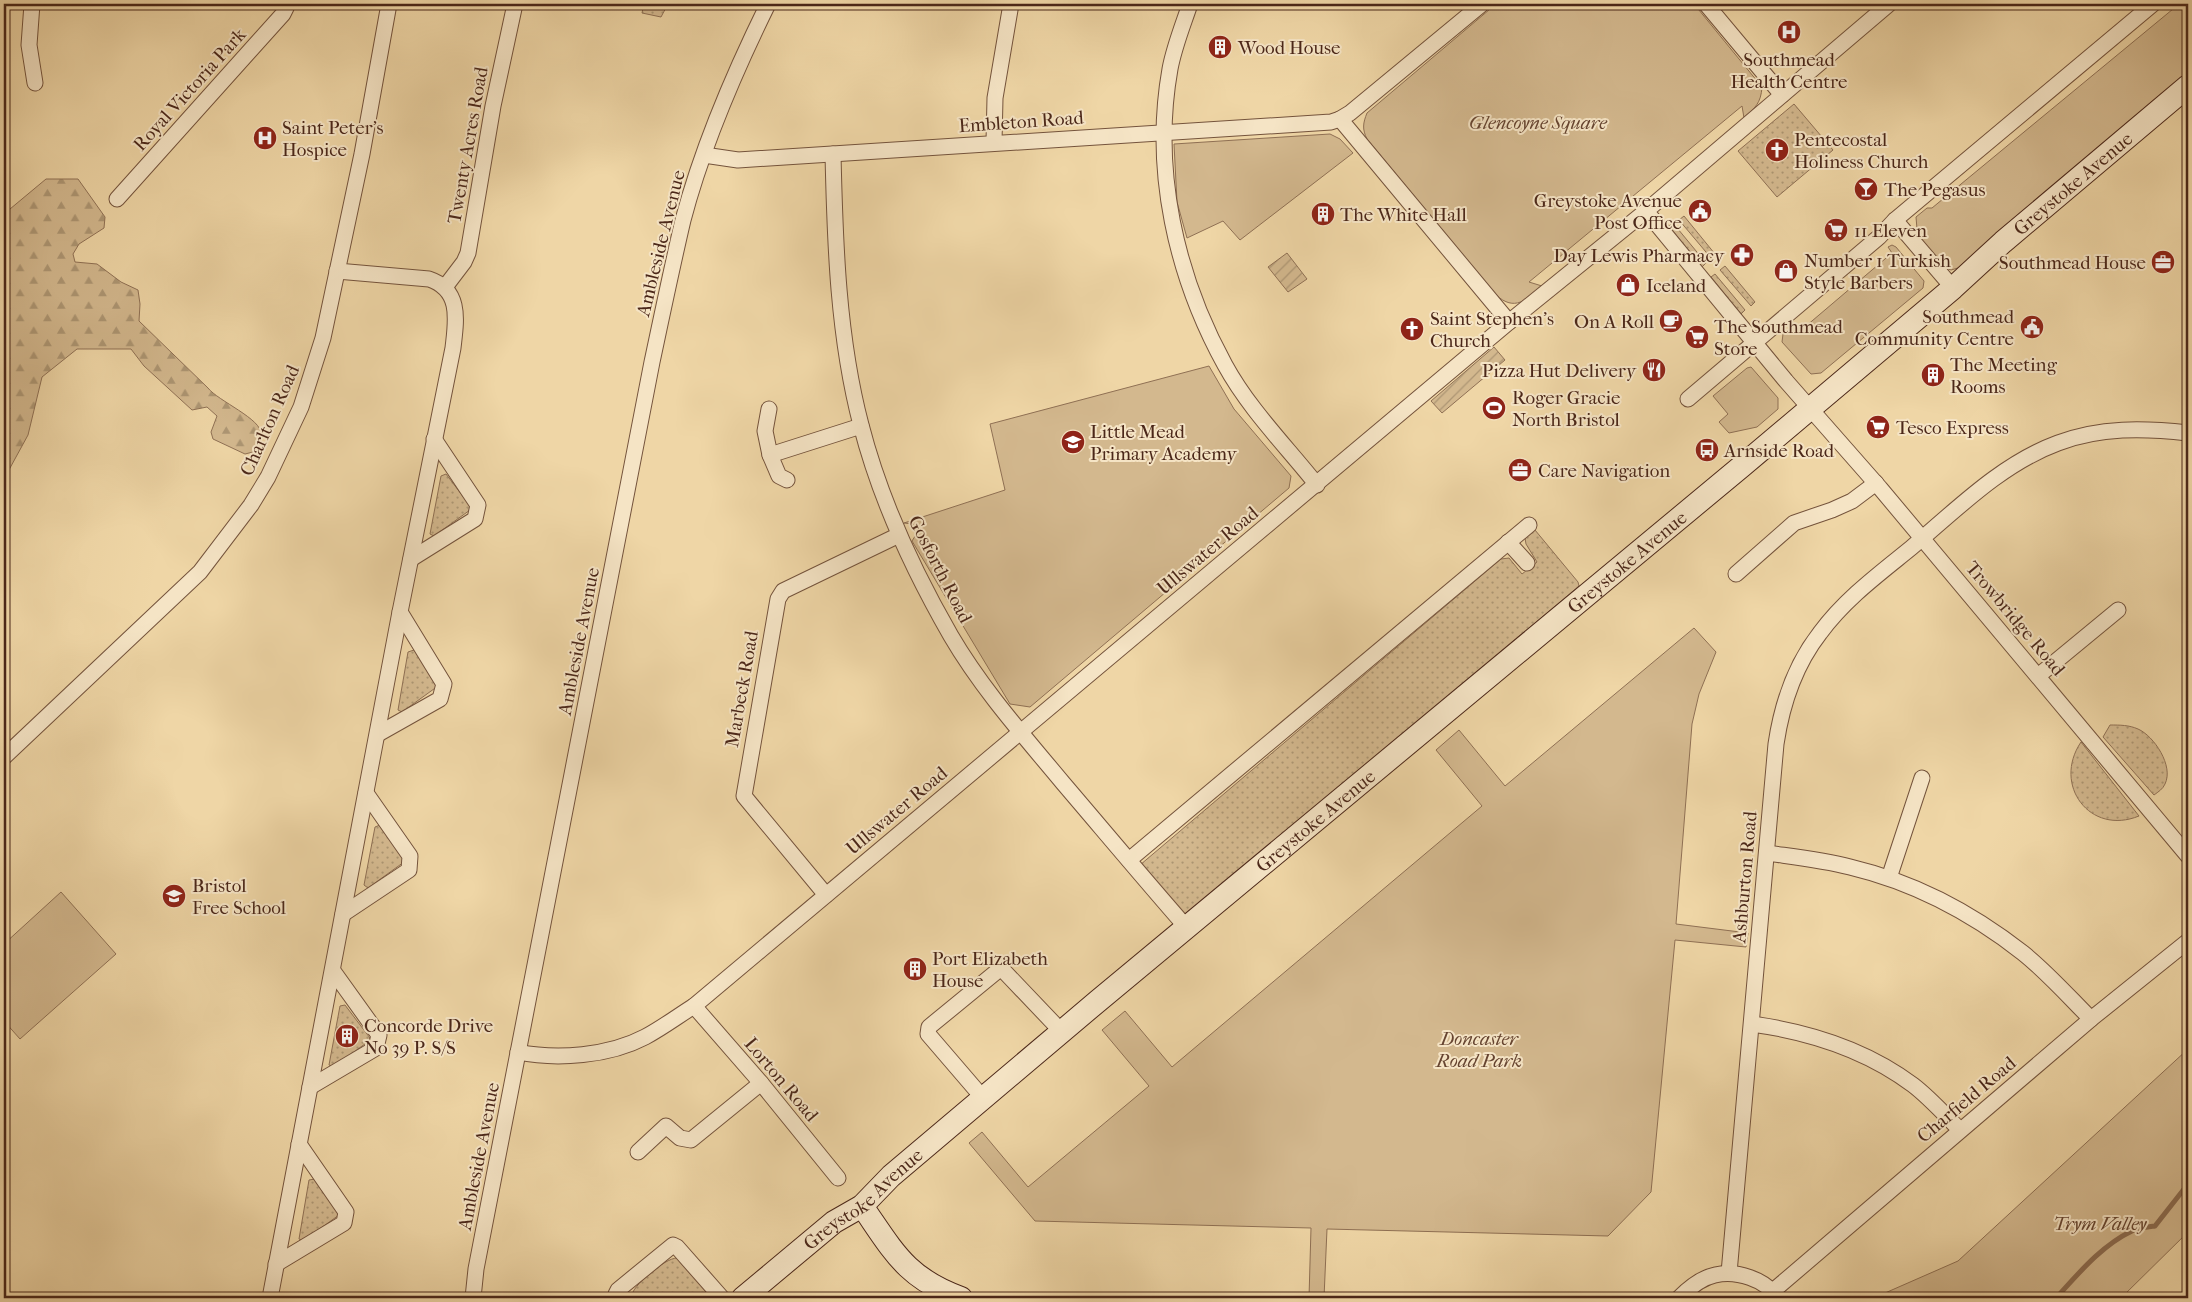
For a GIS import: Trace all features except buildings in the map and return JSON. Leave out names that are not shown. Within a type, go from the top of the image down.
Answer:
[{"type":"street","points":[[32,4],[29,45],[35,83]]},
{"type":"street","name":"Royal Victoria Park","points":[[117,199],[283,14],[286,4]]},
{"type":"street","name":"Charlton Road","points":[[4,758],[200,572],[250,505],[268,477],[301,407],[323,338],[389,4]]},
{"type":"street","name":"Twenty Acres Road","points":[[445,287],[464,262],[468,253],[493,106],[515,4]]},
{"type":"street","name":"Ambleside Avenue","points":[[474,1298],[476,1269],[652,362],[684,219],[704,155],[746,47],[768,4]]},
{"type":"street","points":[[994,142],[995,98],[1011,4]]},
{"type":"street","points":[[1190,4],[1170,68],[1164,131],[1167,198],[1173,229],[1207,327],[1226,366],[1252,405],[1317,485]]},
{"type":"street","points":[[1482,4],[1350,114],[1340,118],[1509,322]]},
{"type":"street","points":[[1706,4],[1782,95]]},
{"type":"street","name":"Ullswater Road","points":[[518,1052],[554,1057],[608,1049],[645,1037],[694,1006],[1509,322],[1646,211],[1889,4]]},
{"type":"street","points":[[1688,399],[1879,237],[1895,220],[2153,4]]},
{"type":"street","name":"Greystoke Avenue","points":[[743,1298],[834,1222],[862,1206],[891,1176],[983,1098],[1811,408],[1953,288],[2003,242],[2188,86]]},
{"type":"street","name":"Embleton Road","points":[[704,155],[738,160],[1164,131],[1330,122],[1340,118]]},
{"type":"street","name":"Gosforth Road","points":[[833,154],[839,297],[850,375],[861,426],[877,477],[899,535],[952,637],[1020,732],[1187,928]]},
{"type":"street","points":[[1646,211],[1811,408]]},
{"type":"street","points":[[1895,220],[1953,288]]},
{"type":"street","points":[[270,1298],[400,612],[453,348],[457,318],[452,298],[445,287],[429,279],[337,271]]},
{"type":"street","name":"Trowbridge Road","points":[[1811,408],[2188,856]]},
{"type":"street","points":[[769,409],[765,431],[770,455],[779,476],[787,480]]},
{"type":"street","points":[[770,455],[861,426]]},
{"type":"street","name":"Ashburton Road","points":[[1729,1273],[1776,744],[1780,718],[1789,687],[1802,660],[1819,633],[1844,604],[1922,538],[2017,462],[2060,442],[2121,430],[2147,429],[2188,433]]},
{"type":"street","points":[[411,559],[475,519],[478,505],[434,439]]},
{"type":"street","points":[[1736,574],[1794,523],[1852,501],[1876,483]]},
{"type":"street","points":[[1129,860],[1529,525]]},
{"type":"street","name":"Marbeck Road","points":[[826,895],[744,796],[778,599],[783,591],[899,535]]},
{"type":"street","points":[[1508,542],[1527,564]]},
{"type":"street","points":[[2038,676],[2118,610]]},
{"type":"street","points":[[378,734],[440,699],[444,684],[400,612]]},
{"type":"street","points":[[1889,878],[1922,778]]},
{"type":"street","points":[[343,914],[409,870],[410,856],[366,793]]},
{"type":"street","points":[[1767,853],[1848,866],[1889,878],[1962,912],[2004,939],[2043,970],[2091,1019]]},
{"type":"street","name":"Charfield Road","points":[[1775,1295],[1960,1130],[2188,940]]},
{"type":"street","points":[[983,1098],[928,1034],[928,1027],[1001,968],[1062,1032]]},
{"type":"street","points":[[310,1087],[376,1048],[379,1035],[333,970]]},
{"type":"street","name":"Lorton Road","points":[[694,1006],[761,1083],[838,1178]]},
{"type":"street","points":[[1752,1024],[1810,1034],[1881,1064],[1920,1091],[1960,1130]]},
{"type":"street","points":[[638,1152],[666,1126],[680,1138],[691,1140],[761,1083]]},
{"type":"street","points":[[276,1264],[344,1223],[346,1212],[299,1144]]},
{"type":"street","points":[[862,1206],[895,1254],[908,1268],[934,1287],[961,1298]]},
{"type":"street","points":[[618,1298],[616,1294],[618,1290],[673,1245],[677,1247],[722,1298]]},
{"type":"street","points":[[1679,1298],[1704,1279],[1729,1273],[1753,1279],[1775,1295]]},
{"type":"green space","points":[[644,4],[668,4],[661,17],[642,13]]},
{"type":"green space","name":"Glencoyne Square","points":[[1496,4],[1694,4],[1762,87],[1757,105],[1744,118],[1742,106],[1529,282],[1542,286],[1531,296],[1515,303],[1509,303],[1496,295],[1367,139],[1364,129],[1367,113]]},
{"type":"green space","points":[[2173,4],[2188,4],[2188,75],[1958,268],[1951,270],[1946,268],[1913,232],[1917,229],[1916,217],[1927,208],[1932,208],[2173,9]]},
{"type":"green space","points":[[1794,104],[1833,150],[1777,197],[1738,151]]},
{"type":"green space","points":[[1330,134],[1340,139],[1353,153],[1240,240],[1223,221],[1187,238],[1177,202],[1174,144]]},
{"type":"green space","points":[[46,179],[78,179],[105,217],[104,228],[79,244],[73,254],[75,262],[97,264],[121,282],[138,290],[140,304],[139,321],[213,393],[255,422],[261,436],[253,452],[245,454],[213,439],[211,432],[217,416],[207,407],[192,410],[144,366],[131,349],[77,349],[42,377],[28,435],[4,479],[4,214]]},
{"type":"green space","points":[[1684,216],[1715,254],[1711,258],[1679,220]]},
{"type":"green space","points":[[1673,223],[1706,263],[1702,267],[1669,226]]},
{"type":"green space","points":[[1892,245],[1896,247],[1924,281],[1923,288],[1821,373],[1811,374],[1782,342],[1783,334],[1793,326],[1799,332],[1892,253],[1888,247]]},
{"type":"green space","points":[[1287,253],[1307,279],[1288,292],[1268,267]]},
{"type":"green space","points":[[1725,266],[1755,302],[1751,306],[1720,270]]},
{"type":"green space","points":[[1715,274],[1745,310],[1741,314],[1711,277]]},
{"type":"green space","points":[[1494,347],[1505,360],[1442,413],[1431,401]]},
{"type":"green space","points":[[1209,366],[1234,409],[1291,476],[1289,488],[1030,707],[1010,704],[912,541],[917,533],[913,524],[904,523],[1005,490],[990,424]]},
{"type":"green space","points":[[1751,367],[1778,398],[1778,409],[1757,427],[1729,433],[1719,422],[1728,414],[1713,396],[1747,368]]},
{"type":"green space","points":[[446,474],[471,507],[470,510],[434,536],[430,534],[441,476]]},
{"type":"green space","points":[[1535,530],[1578,582],[1579,586],[1184,918],[1140,865],[1501,559],[1509,558],[1522,574],[1537,562],[1526,544],[1525,538]]},
{"type":"green space","name":"Doncaster Road Park","points":[[1694,628],[1716,652],[1699,694],[1692,724],[1676,924],[1748,933],[1746,947],[1675,940],[1651,1192],[1608,1236],[1327,1229],[1324,1298],[1309,1298],[1311,1228],[1035,1221],[969,1143],[982,1132],[1028,1187],[1149,1086],[1102,1030],[1125,1011],[1172,1067],[1482,806],[1436,750],[1459,730],[1505,786]]},
{"type":"green space","points":[[414,650],[438,683],[438,686],[402,712],[398,710],[408,652]]},
{"type":"green space","points":[[2110,725],[2128,726],[2138,729],[2150,738],[2161,752],[2167,769],[2167,777],[2163,787],[2154,795],[2103,737]]},
{"type":"green space","points":[[2081,742],[2139,816],[2121,820],[2105,819],[2091,813],[2081,803],[2074,790],[2071,775],[2073,758]]},
{"type":"green space","points":[[380,825],[405,858],[404,862],[368,888],[364,885],[375,827]]},
{"type":"green space","points":[[61,892],[116,954],[20,1039],[4,1021],[4,944]]},
{"type":"green space","points":[[345,1005],[370,1038],[369,1041],[333,1067],[329,1065],[340,1006]]},
{"type":"green space","name":"Trym Valley","points":[[2188,1049],[2188,1232],[2121,1298],[1880,1298],[1885,1293],[1958,1261]]},
{"type":"green space","points":[[315,1179],[339,1211],[339,1215],[303,1241],[299,1239],[309,1180]]},
{"type":"green space","points":[[677,1258],[682,1260],[715,1298],[631,1298],[636,1287],[650,1273],[657,1267]]},
{"type":"waterway","points":[[2056,1298],[2091,1261],[2111,1244],[2132,1231],[2155,1226],[2188,1184]]},
{"type":"place","name":"Southmead Health Centre","points":[[1789,32]]},
{"type":"place","name":"Wood House","points":[[1220,47]]},
{"type":"place","name":"Saint Peter's Hospice","points":[[265,138]]},
{"type":"place","name":"Pentecostal Holiness Church","points":[[1777,150]]},
{"type":"place","name":"The Pegasus","points":[[1866,189]]},
{"type":"place","name":"Greystoke Avenue Post Office","points":[[1700,211]]},
{"type":"place","name":"The White Hall","points":[[1323,214]]},
{"type":"place","name":"11 Eleven","points":[[1836,230]]},
{"type":"place","name":"Day Lewis Pharmacy","points":[[1742,255]]},
{"type":"place","name":"Southmead House","points":[[2163,262]]},
{"type":"place","name":"Number 1 Turkish Style Barbers","points":[[1786,271]]},
{"type":"place","name":"Iceland","points":[[1628,285]]},
{"type":"place","name":"On A Roll","points":[[1671,321]]},
{"type":"place","name":"Southmead Community Centre","points":[[2032,327]]},
{"type":"place","name":"Saint Stephen's Church","points":[[1412,329]]},
{"type":"place","name":"The Southmead Store","points":[[1697,337]]},
{"type":"place","name":"Pizza Hut Delivery","points":[[1654,370]]},
{"type":"place","name":"The Meeting Rooms","points":[[1933,375]]},
{"type":"place","name":"Roger Gracie North Bristol","points":[[1494,408]]},
{"type":"place","name":"Tesco Express","points":[[1878,427]]},
{"type":"place","name":"Little Mead Primary Academy","points":[[1073,442]]},
{"type":"place","name":"Arnside Road","points":[[1707,450]]},
{"type":"place","name":"Care Navigation","points":[[1520,470]]},
{"type":"place","name":"Bristol Free School","points":[[174,896]]},
{"type":"place","name":"Port Elizabeth House","points":[[915,969]]},
{"type":"place","name":"Concorde Drive No 39 P. S/S","points":[[347,1036]]}]
